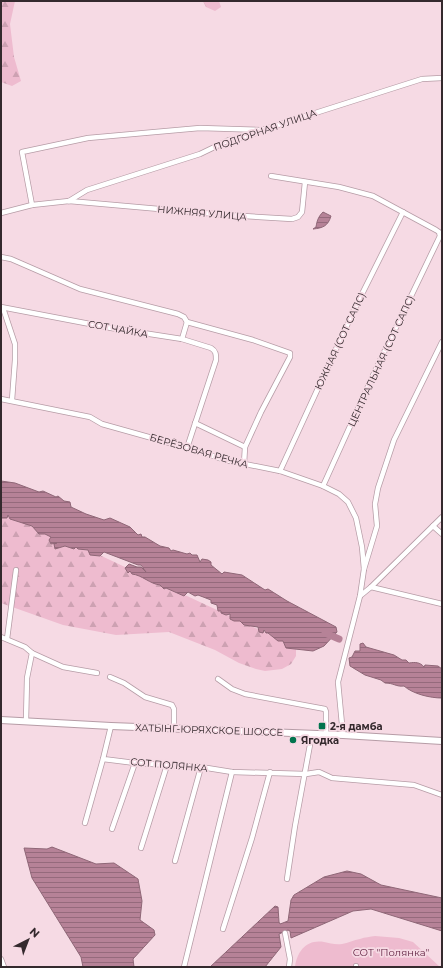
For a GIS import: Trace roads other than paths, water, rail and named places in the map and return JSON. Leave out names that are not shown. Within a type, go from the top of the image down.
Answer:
[{"type":"main road","name":"ХАТЫНГ-ЮРЯХСКОЕ ШОССЕ","points":[[1,720],[174,729],[343,735],[442,741]]},
{"type":"street","name":"ПОДГОРНАЯ УЛИЦА","points":[[69,201],[87,190],[200,154],[229,140],[247,137],[262,130],[422,79],[442,78]]},
{"type":"street","points":[[32,205],[22,152],[88,138],[200,128],[262,130]]},
{"type":"street","points":[[271,176],[340,187],[373,196],[402,212]]},
{"type":"street","name":"НИЖНЯЯ УЛИЦА","points":[[69,201],[227,215],[292,219],[302,212],[305,182]]},
{"type":"street","points":[[1,213],[32,205],[69,201]]},
{"type":"street","name":"ЦЕНТРАЛЬНАЯ (СОТ САПС)","points":[[323,486],[375,371],[440,236],[439,232],[436,230],[402,212]]},
{"type":"street","name":"ЮЖНАЯ (СОТ САПС)","points":[[280,471],[354,310],[402,212]]},
{"type":"street","points":[[1,257],[11,259],[80,288],[178,314],[184,317],[187,322],[253,340],[290,353],[290,357],[261,412],[245,447],[244,464]]},
{"type":"street","points":[[2,307],[15,344],[12,400]]},
{"type":"street","name":"СОТ ЧАЙКА","points":[[2,307],[111,328],[182,339],[211,348],[216,354],[216,360],[196,423]]},
{"type":"street","points":[[182,339],[187,322]]},
{"type":"street","points":[[343,735],[338,682],[360,596],[364,569],[376,532],[377,518],[375,504],[382,475],[394,440],[442,343]]},
{"type":"street","name":"БЕРЁЗОВАЯ РЕЧКА","points":[[1,399],[12,400],[90,417],[102,424],[225,460],[280,471],[323,486],[339,494],[348,502],[354,513],[362,547],[364,569]]},
{"type":"street","points":[[187,448],[196,423],[245,447]]},
{"type":"street","points":[[360,596],[442,517]]},
{"type":"street","points":[[433,526],[442,534]]},
{"type":"street","points":[[8,640],[16,570]]},
{"type":"street","points":[[371,587],[442,604]]},
{"type":"street","points":[[1,637],[25,647],[32,653],[63,667],[97,673]]},
{"type":"street","points":[[26,721],[27,678],[32,653]]},
{"type":"street","points":[[110,677],[124,683],[145,697],[172,705],[174,709],[174,729]]},
{"type":"street","points":[[218,679],[232,689],[245,694],[325,709],[326,735]]},
{"type":"street","points":[[85,823],[112,726]]},
{"type":"street","points":[[287,879],[312,734]]},
{"type":"street","name":"СОТ ПОЛЯНКА","points":[[103,759],[134,763],[201,767],[232,772],[306,774],[319,772],[332,778],[414,785],[442,795]]},
{"type":"street","points":[[112,829],[134,763]]},
{"type":"street","points":[[141,848],[166,765]]},
{"type":"street","points":[[175,861],[201,767]]},
{"type":"street","points":[[184,967],[232,772]]},
{"type":"street","points":[[223,930],[252,838],[270,772]]},
{"type":"street","points":[[285,933],[290,959],[289,967]]},
{"type":"street","points":[[1,960],[4,967]]},
{"type":"waterway","points":[[325,633],[339,639]]},
{"type":"place","name":"2-я дамба","points":[[322,726]]},
{"type":"place","name":"Ягодка","points":[[293,740]]},
{"type":"park label","name":"СОТ \"Полянка\"","points":[[391,952]]}]
